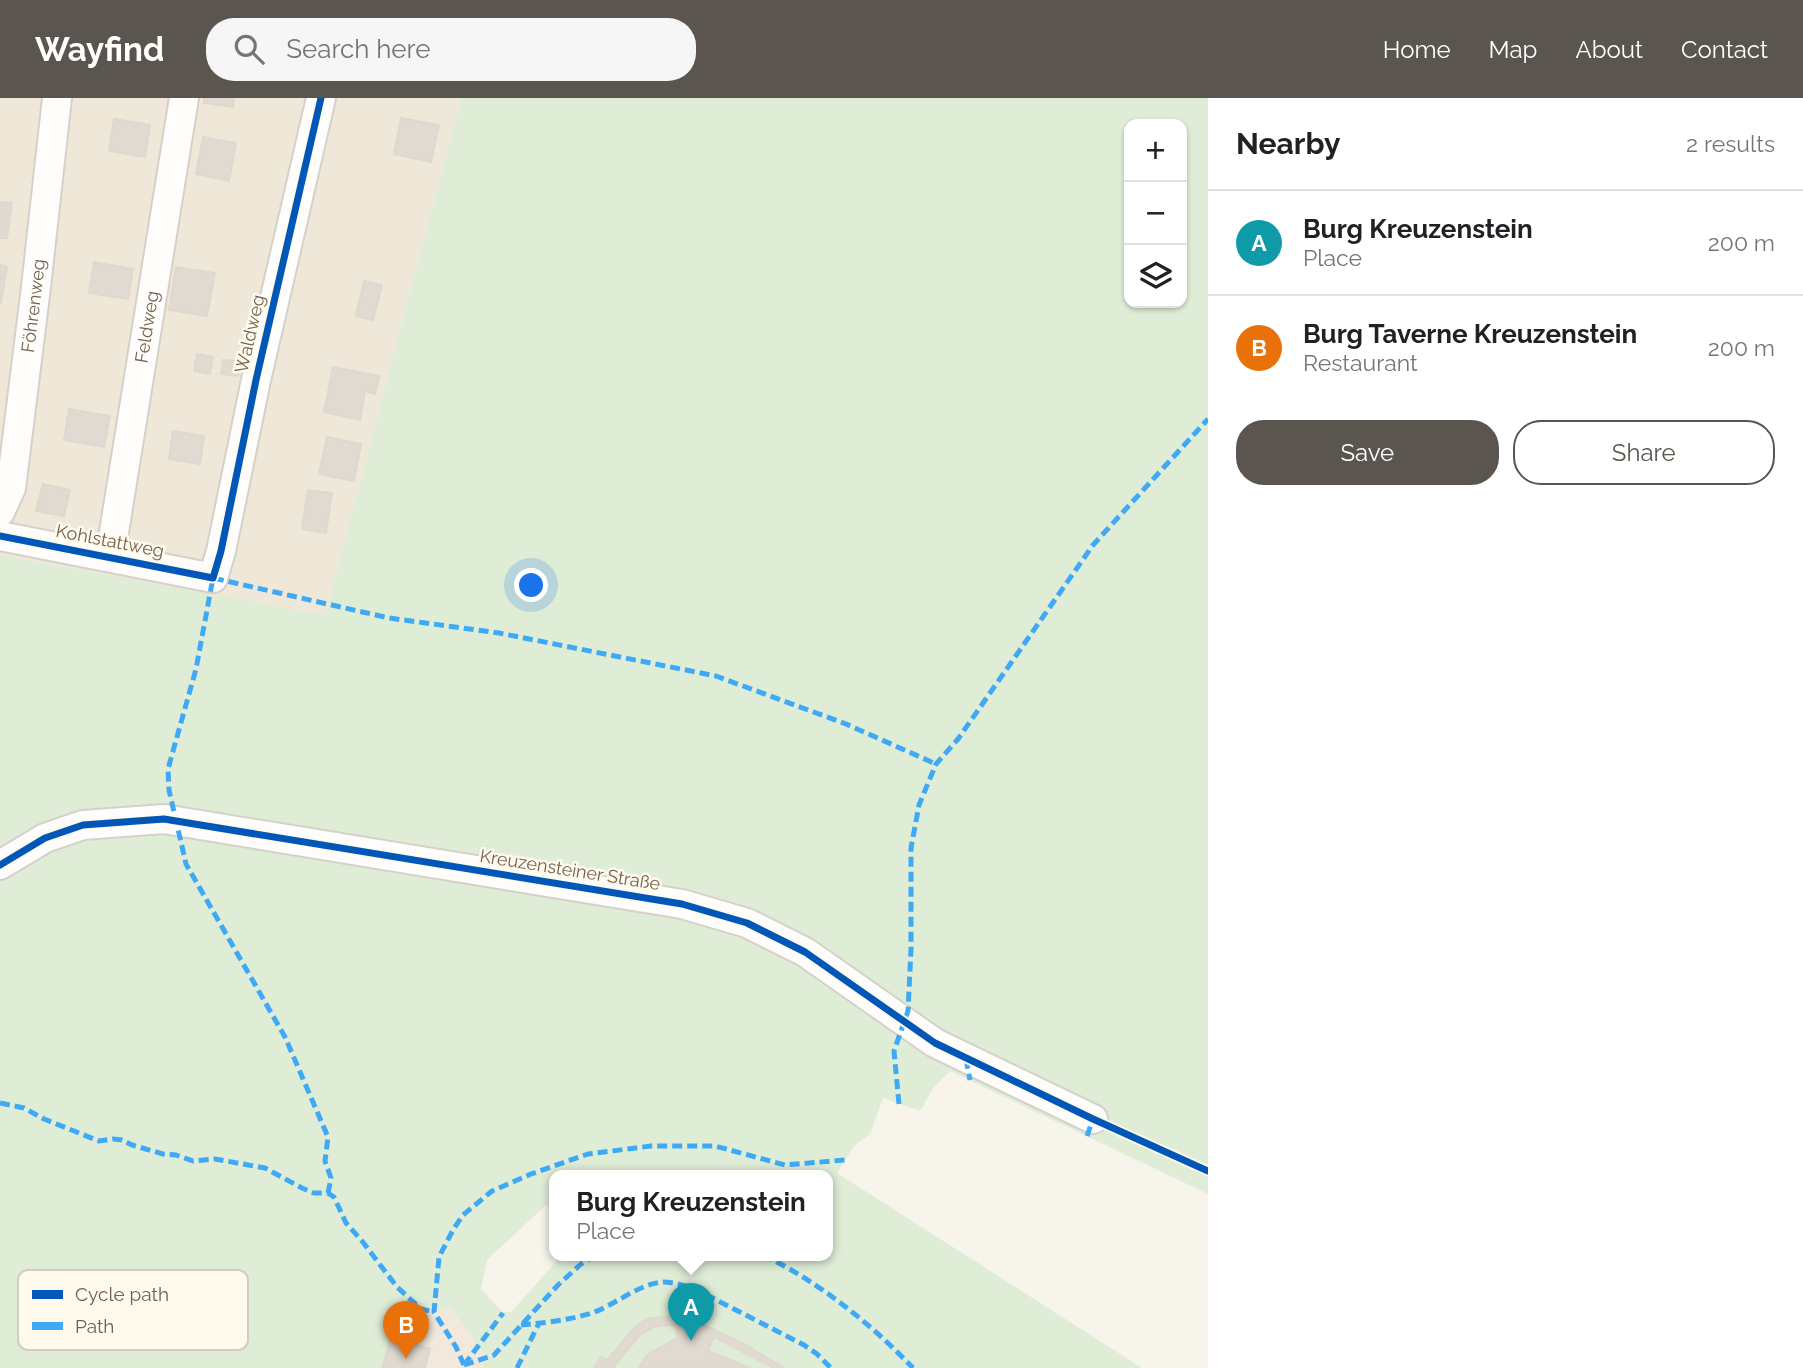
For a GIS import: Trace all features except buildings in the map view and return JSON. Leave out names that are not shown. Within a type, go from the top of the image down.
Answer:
[{"type":"street","name":"Föhrenweg","points":[[0,512],[11,488],[57,98]]},
{"type":"street","name":"Feldweg","points":[[110,557],[184,98]]},
{"type":"street","name":"Waldweg","points":[[213,578],[321,98]]},
{"type":"street","name":"Kohlstattweg","points":[[0,536],[213,578]]},
{"type":"street","name":"Kreuzensteiner Straße","points":[[0,865],[44,838],[83,825],[164,819],[682,904],[747,923],[805,952],[935,1044],[1093,1119]]},
{"type":"shaded area","points":[[0,98],[461,98],[325,616],[0,555]]},
{"type":"shaded area","points":[[450,1307],[483,1352],[484,1368],[382,1368],[396,1326]]},
{"type":"green space","points":[[461,98],[1208,98],[1208,1194],[950,1071],[934,1087],[920,1111],[883,1098],[870,1134],[854,1146],[837,1173],[1142,1368],[784,1368],[742,1343],[694,1320],[678,1316],[647,1319],[636,1326],[607,1360],[601,1358],[594,1368],[521,1368],[524,1362],[520,1368],[484,1368],[483,1352],[450,1307],[396,1326],[382,1368],[0,1368],[0,555],[325,615]]},
{"type":"green space","points":[[676,1326],[677,1338],[651,1354],[638,1368],[614,1368],[637,1338],[650,1330]]},
{"type":"green space","points":[[714,1337],[774,1368],[750,1368],[708,1351]]},
{"type":"marked path","points":[[899,1104],[894,1051],[908,1011],[911,848],[919,805],[936,764],[958,739],[1093,545],[1208,419]]},
{"type":"marked path","points":[[328,1193],[331,1178],[325,1161],[328,1137],[285,1037],[186,864],[169,790],[168,769],[196,669],[213,578],[389,618],[499,633],[716,676],[846,724],[936,764]]},
{"type":"marked path","points":[[966,1059],[970,1080]]},
{"type":"marked path","points":[[0,1103],[24,1108],[99,1141],[122,1140],[193,1161],[215,1159],[265,1168],[314,1193],[328,1193],[334,1197],[346,1223],[397,1287],[421,1309],[434,1312]]},
{"type":"marked path","points":[[1087,1136],[1093,1119],[1099,1122]]},
{"type":"marked path","points":[[464,1365],[434,1312],[439,1257],[463,1215],[492,1191],[588,1154],[651,1146],[715,1146],[785,1165],[845,1160]]},
{"type":"marked path","points":[[464,1365],[494,1355],[558,1285],[586,1261]]},
{"type":"marked path","points":[[774,1261],[843,1305],[913,1368]]},
{"type":"marked path","points":[[521,1325],[592,1313],[645,1287],[663,1282],[671,1283],[695,1289],[804,1345],[831,1368]]},
{"type":"marked path","points":[[464,1365],[503,1313]]},
{"type":"marked path","points":[[517,1368],[539,1323]]},
{"type":"cycle path","points":[[0,536],[213,578],[321,98]]},
{"type":"cycle path","points":[[0,865],[45,838],[83,825],[164,819],[682,904],[747,923],[805,952],[935,1043],[1208,1171]]},
{"type":"place","name":"Burg Kreuzenstein","points":[[691,1341]]},
{"type":"place","name":"Burg Taverne Kreuzenstein","points":[[406,1359]]}]
